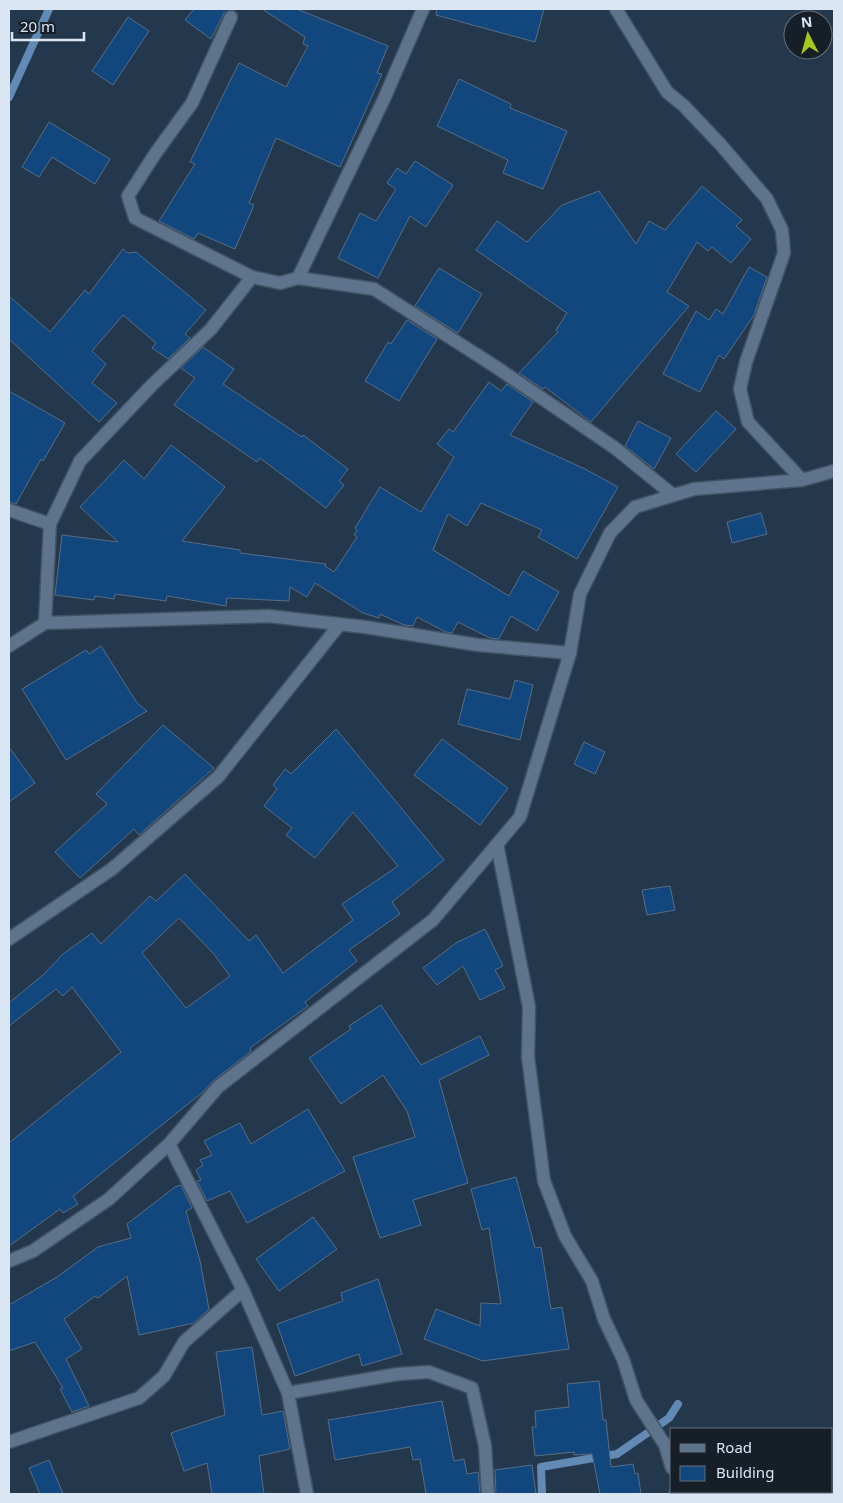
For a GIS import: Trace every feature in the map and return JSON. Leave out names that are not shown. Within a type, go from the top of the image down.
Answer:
[{"type":"street","points":[[298,278],[384,99],[422,9]]},
{"type":"street","points":[[616,9],[667,92],[684,106],[721,145],[767,199],[782,230],[784,253],[746,362],[740,389],[748,422],[802,480]]},
{"type":"street","points":[[231,17],[192,103],[155,154],[128,196],[135,218],[252,277],[280,283],[298,278],[374,289],[504,372],[614,448],[673,495]]},
{"type":"street","points":[[45,622],[50,524],[80,461],[152,385],[211,329],[252,277]]},
{"type":"street","points":[[9,1261],[33,1251],[109,1199],[169,1144],[218,1087],[433,920],[498,844],[520,817],[570,654],[580,594],[610,533],[635,506],[694,490],[802,480],[834,471]]},
{"type":"street","points":[[9,510],[50,524]]},
{"type":"street","points":[[9,646],[45,622],[268,616],[340,624],[478,645],[570,654]]},
{"type":"street","points":[[9,939],[112,868],[218,776],[340,624]]},
{"type":"street","points":[[498,844],[529,1007],[528,1057],[544,1181],[565,1236],[592,1281],[604,1319],[623,1359],[636,1400],[665,1445],[670,1461]]},
{"type":"street","points":[[169,1144],[243,1290],[288,1392],[307,1494]]},
{"type":"street","points":[[9,1442],[139,1398],[164,1376],[184,1342],[243,1290]]},
{"type":"street","points":[[288,1392],[398,1374],[429,1372],[472,1388],[485,1446],[488,1494]]},
{"type":"building","points":[[194,9],[234,9],[224,13],[211,39],[185,20]]},
{"type":"building","points":[[262,9],[297,9],[388,46],[377,73],[382,74],[340,167],[276,138],[249,203],[254,205],[235,249],[198,233],[194,239],[159,221],[195,164],[190,162],[239,63],[286,87],[308,46],[303,44],[305,37]]},
{"type":"building","points":[[437,9],[544,9],[535,42],[436,15]]},
{"type":"building","points":[[128,17],[149,31],[113,85],[92,71]]},
{"type":"building","points":[[459,79],[511,104],[510,108],[567,131],[543,189],[503,173],[508,160],[437,126]]},
{"type":"building","points":[[49,122],[110,159],[95,184],[52,157],[39,177],[22,167]]},
{"type":"building","points":[[415,161],[453,185],[426,227],[410,216],[378,278],[338,258],[360,213],[376,221],[396,189],[387,183],[397,168],[406,174]]},
{"type":"building","points":[[702,186],[742,220],[736,226],[751,239],[731,263],[712,247],[708,251],[697,242],[667,292],[689,306],[591,422],[545,387],[543,389],[519,373],[558,332],[556,330],[567,313],[476,250],[497,221],[527,242],[562,205],[599,191],[636,244],[649,221],[665,230]]},
{"type":"building","points":[[123,249],[128,253],[136,252],[206,310],[185,334],[190,338],[168,359],[152,348],[156,343],[123,315],[92,351],[106,364],[92,383],[117,403],[99,422],[9,339],[9,296],[50,332],[85,290],[89,294]]},
{"type":"building","points":[[749,267],[767,277],[754,315],[724,359],[719,355],[700,392],[663,374],[696,311],[709,320],[716,309],[723,314]]},
{"type":"building","points":[[439,268],[482,294],[458,333],[415,306]]},
{"type":"building","points":[[407,320],[437,339],[399,401],[365,381],[388,342],[391,344]]},
{"type":"building","points":[[203,347],[234,369],[223,384],[302,437],[303,435],[348,469],[339,481],[344,485],[326,508],[260,458],[257,462],[174,405],[195,378],[181,368]]},
{"type":"building","points":[[489,382],[501,391],[507,384],[533,402],[510,435],[585,469],[618,487],[577,559],[538,537],[542,530],[481,503],[467,526],[448,514],[433,550],[509,596],[523,571],[559,592],[537,631],[511,616],[499,639],[490,638],[458,622],[452,633],[446,632],[417,617],[413,626],[404,625],[380,614],[379,618],[363,613],[315,583],[307,597],[290,587],[289,601],[227,598],[226,606],[167,596],[166,601],[115,594],[114,599],[95,596],[94,600],[55,595],[62,535],[118,542],[80,507],[124,460],[144,479],[171,445],[225,487],[182,541],[240,550],[240,553],[326,564],[325,566],[334,572],[357,537],[354,535],[357,530],[355,528],[380,487],[421,512],[454,457],[437,444],[449,429],[453,432]]},
{"type":"building","points":[[9,391],[65,423],[43,461],[41,459],[16,504],[9,502]]},
{"type":"building","points":[[716,411],[736,429],[696,472],[676,454]]},
{"type":"building","points":[[638,421],[671,438],[654,469],[625,446]]},
{"type":"building","points":[[761,513],[767,534],[732,543],[727,522]]},
{"type":"building","points":[[101,646],[137,703],[147,711],[66,760],[22,689],[86,650],[89,654]]},
{"type":"building","points":[[515,680],[533,685],[520,740],[458,724],[467,689],[510,699]]},
{"type":"building","points":[[163,725],[214,768],[139,835],[134,829],[80,878],[55,852],[107,804],[96,794]]},
{"type":"building","points":[[336,729],[444,860],[392,902],[400,914],[349,950],[357,961],[305,1002],[308,1006],[250,1048],[251,1051],[213,1081],[203,1092],[73,1196],[78,1204],[63,1213],[60,1209],[9,1246],[9,1143],[121,1052],[72,987],[63,996],[56,989],[9,1026],[9,1003],[43,975],[63,954],[92,933],[101,944],[150,896],[156,901],[185,874],[249,941],[256,935],[283,973],[353,920],[342,904],[398,866],[353,812],[315,858],[286,835],[292,828],[264,806],[277,789],[273,785],[285,769],[291,774]],"holes":[[[179,918],[213,953],[230,976],[186,1008],[142,953]]]},
{"type":"building","points":[[442,739],[508,788],[480,825],[414,775]]},
{"type":"building","points":[[584,742],[605,752],[595,774],[574,764]]},
{"type":"building","points":[[9,747],[35,783],[9,802]]},
{"type":"building","points":[[670,886],[675,910],[647,915],[642,890]]},
{"type":"building","points":[[485,929],[503,966],[495,970],[505,988],[480,1000],[463,966],[437,985],[423,968],[456,943]]},
{"type":"building","points":[[381,1005],[421,1065],[480,1036],[489,1055],[439,1080],[468,1183],[413,1200],[421,1225],[380,1238],[353,1157],[415,1137],[407,1111],[383,1075],[341,1104],[309,1058],[351,1029],[349,1026]]},
{"type":"building","points":[[308,1109],[345,1171],[247,1223],[230,1191],[207,1201],[197,1181],[201,1180],[196,1170],[203,1165],[200,1160],[212,1155],[204,1141],[240,1123],[251,1144]]},
{"type":"building","points":[[516,1177],[535,1248],[541,1247],[551,1309],[562,1307],[569,1349],[483,1361],[424,1339],[436,1309],[480,1326],[481,1303],[501,1304],[489,1228],[482,1230],[471,1189]]},
{"type":"building","points":[[181,1185],[192,1208],[186,1211],[200,1261],[209,1309],[194,1323],[139,1335],[127,1276],[98,1298],[95,1296],[64,1319],[82,1349],[66,1359],[89,1406],[72,1412],[60,1389],[63,1388],[35,1342],[9,1351],[9,1305],[57,1277],[98,1247],[131,1238],[127,1224],[175,1187]]},
{"type":"building","points":[[313,1217],[337,1249],[279,1291],[256,1259]]},
{"type":"building","points":[[378,1279],[402,1354],[362,1366],[359,1354],[295,1376],[277,1324],[343,1301],[341,1293]]},
{"type":"building","points":[[252,1347],[262,1415],[283,1411],[290,1449],[259,1456],[264,1494],[212,1494],[207,1463],[184,1471],[171,1433],[225,1415],[216,1352]]},
{"type":"building","points":[[599,1381],[603,1420],[606,1420],[611,1467],[633,1464],[635,1474],[638,1473],[641,1494],[600,1494],[592,1454],[574,1455],[574,1452],[535,1456],[532,1427],[536,1427],[535,1411],[569,1407],[567,1384]]},
{"type":"building","points":[[442,1401],[454,1461],[464,1459],[467,1474],[478,1472],[480,1494],[426,1494],[420,1459],[413,1460],[410,1447],[335,1460],[328,1420]]},
{"type":"building","points":[[49,1460],[63,1494],[40,1494],[29,1468]]},
{"type":"building","points":[[532,1465],[536,1494],[496,1494],[495,1470]]},
{"type":"waterway","points":[[9,97],[49,9]]},
{"type":"waterway","points":[[542,1494],[541,1467],[617,1454],[669,1418],[678,1404]]}]
